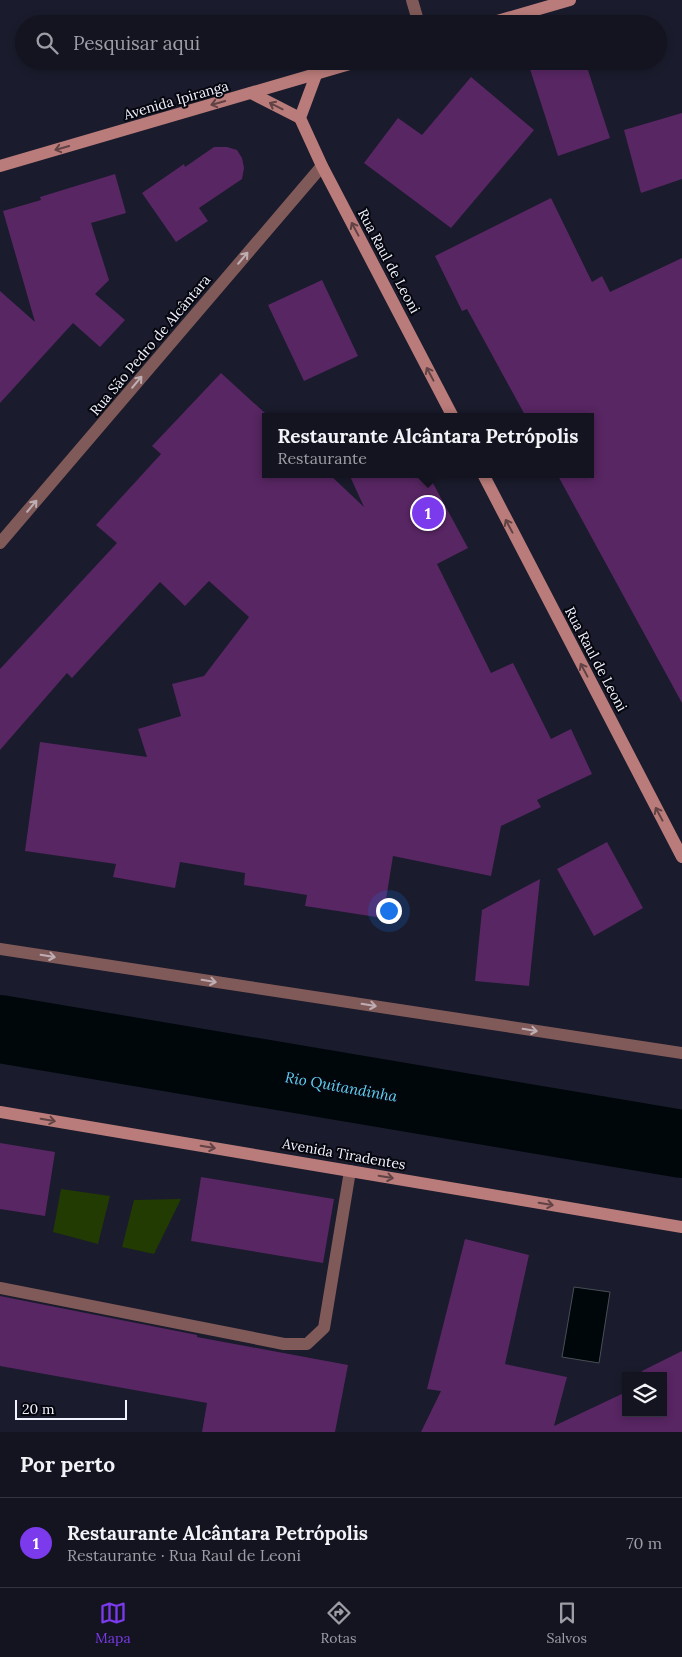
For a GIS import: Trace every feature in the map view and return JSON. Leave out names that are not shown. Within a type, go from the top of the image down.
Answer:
[{"type":"main road","points":[[518,15],[570,0]]},
{"type":"main road","name":"Avenida Ipiranga","points":[[0,166],[332,70]]},
{"type":"main road","points":[[251,93],[300,118],[316,75]]},
{"type":"main road","name":"Rua Raul de Leoni","points":[[300,118],[322,166],[451,413]]},
{"type":"main road","name":"Rua Raul de Leoni","points":[[484,478],[682,857]]},
{"type":"main road","name":"Avenida Tiradentes","points":[[0,1112],[682,1227]]},
{"type":"street","points":[[412,0],[416,15]]},
{"type":"street","name":"Rua São Pedro de Alcântara","points":[[0,543],[322,166]]},
{"type":"street","points":[[0,949],[682,1053]]},
{"type":"street","points":[[0,1288],[284,1344],[307,1344],[324,1328],[350,1170]]},
{"type":"green space","points":[[61,1189],[110,1196],[98,1244],[53,1232]]},
{"type":"green space","points":[[181,1199],[154,1254],[122,1247],[134,1200]]},
{"type":"shaded area","points":[[574,1287],[610,1292],[599,1363],[562,1357]]},
{"type":"building","points":[[530,70],[588,70],[610,138],[558,156]]},
{"type":"building","points":[[471,77],[534,130],[451,228],[364,163],[398,118],[422,135]]},
{"type":"building","points":[[682,113],[682,179],[641,193],[624,130]]},
{"type":"building","points":[[214,147],[227,147],[237,150],[242,158],[244,168],[242,179],[199,208],[208,221],[176,242],[142,193],[184,164],[185,167]]},
{"type":"building","points":[[115,174],[126,213],[91,223],[109,280],[95,294],[125,320],[100,347],[73,323],[0,403],[0,291],[35,322],[3,211],[41,200],[40,197]]},
{"type":"building","points":[[551,198],[592,282],[602,276],[610,292],[682,258],[682,703],[559,478],[594,478],[594,413],[524,413],[467,309],[462,311],[435,256]]},
{"type":"building","points":[[322,280],[358,356],[304,381],[268,305]]},
{"type":"building","points":[[221,373],[265,413],[262,413],[262,478],[333,478],[364,507],[351,478],[430,478],[468,548],[437,564],[491,673],[513,663],[551,739],[571,729],[592,774],[537,800],[541,807],[501,826],[491,876],[393,856],[383,918],[305,906],[307,895],[244,885],[245,873],[180,862],[175,888],[113,877],[116,864],[25,851],[40,742],[147,757],[138,729],[181,716],[172,684],[204,676],[249,617],[209,581],[185,606],[160,582],[72,678],[67,673],[0,750],[0,669],[117,543],[96,525],[161,454],[152,446]]},
{"type":"building","points":[[607,842],[643,908],[594,936],[557,869]]},
{"type":"building","points":[[540,879],[529,986],[475,981],[482,910]]},
{"type":"building","points":[[0,1143],[55,1152],[45,1216],[0,1209]]},
{"type":"building","points":[[201,1177],[334,1199],[323,1263],[191,1241]]},
{"type":"building","points":[[465,1239],[529,1255],[505,1364],[567,1377],[554,1426],[622,1394],[622,1417],[667,1417],[667,1372],[642,1371],[682,1351],[682,1432],[421,1432],[441,1391],[427,1389]]},
{"type":"building","points":[[0,1296],[197,1335],[197,1337],[348,1365],[335,1432],[202,1432],[207,1403],[0,1366]]},
{"type":"waterway","name":"Rio Quitandinha","points":[[0,1029],[682,1144]]},
{"type":"place","name":"Restaurante Alcântara Petrópolis","points":[[428,513]]}]
